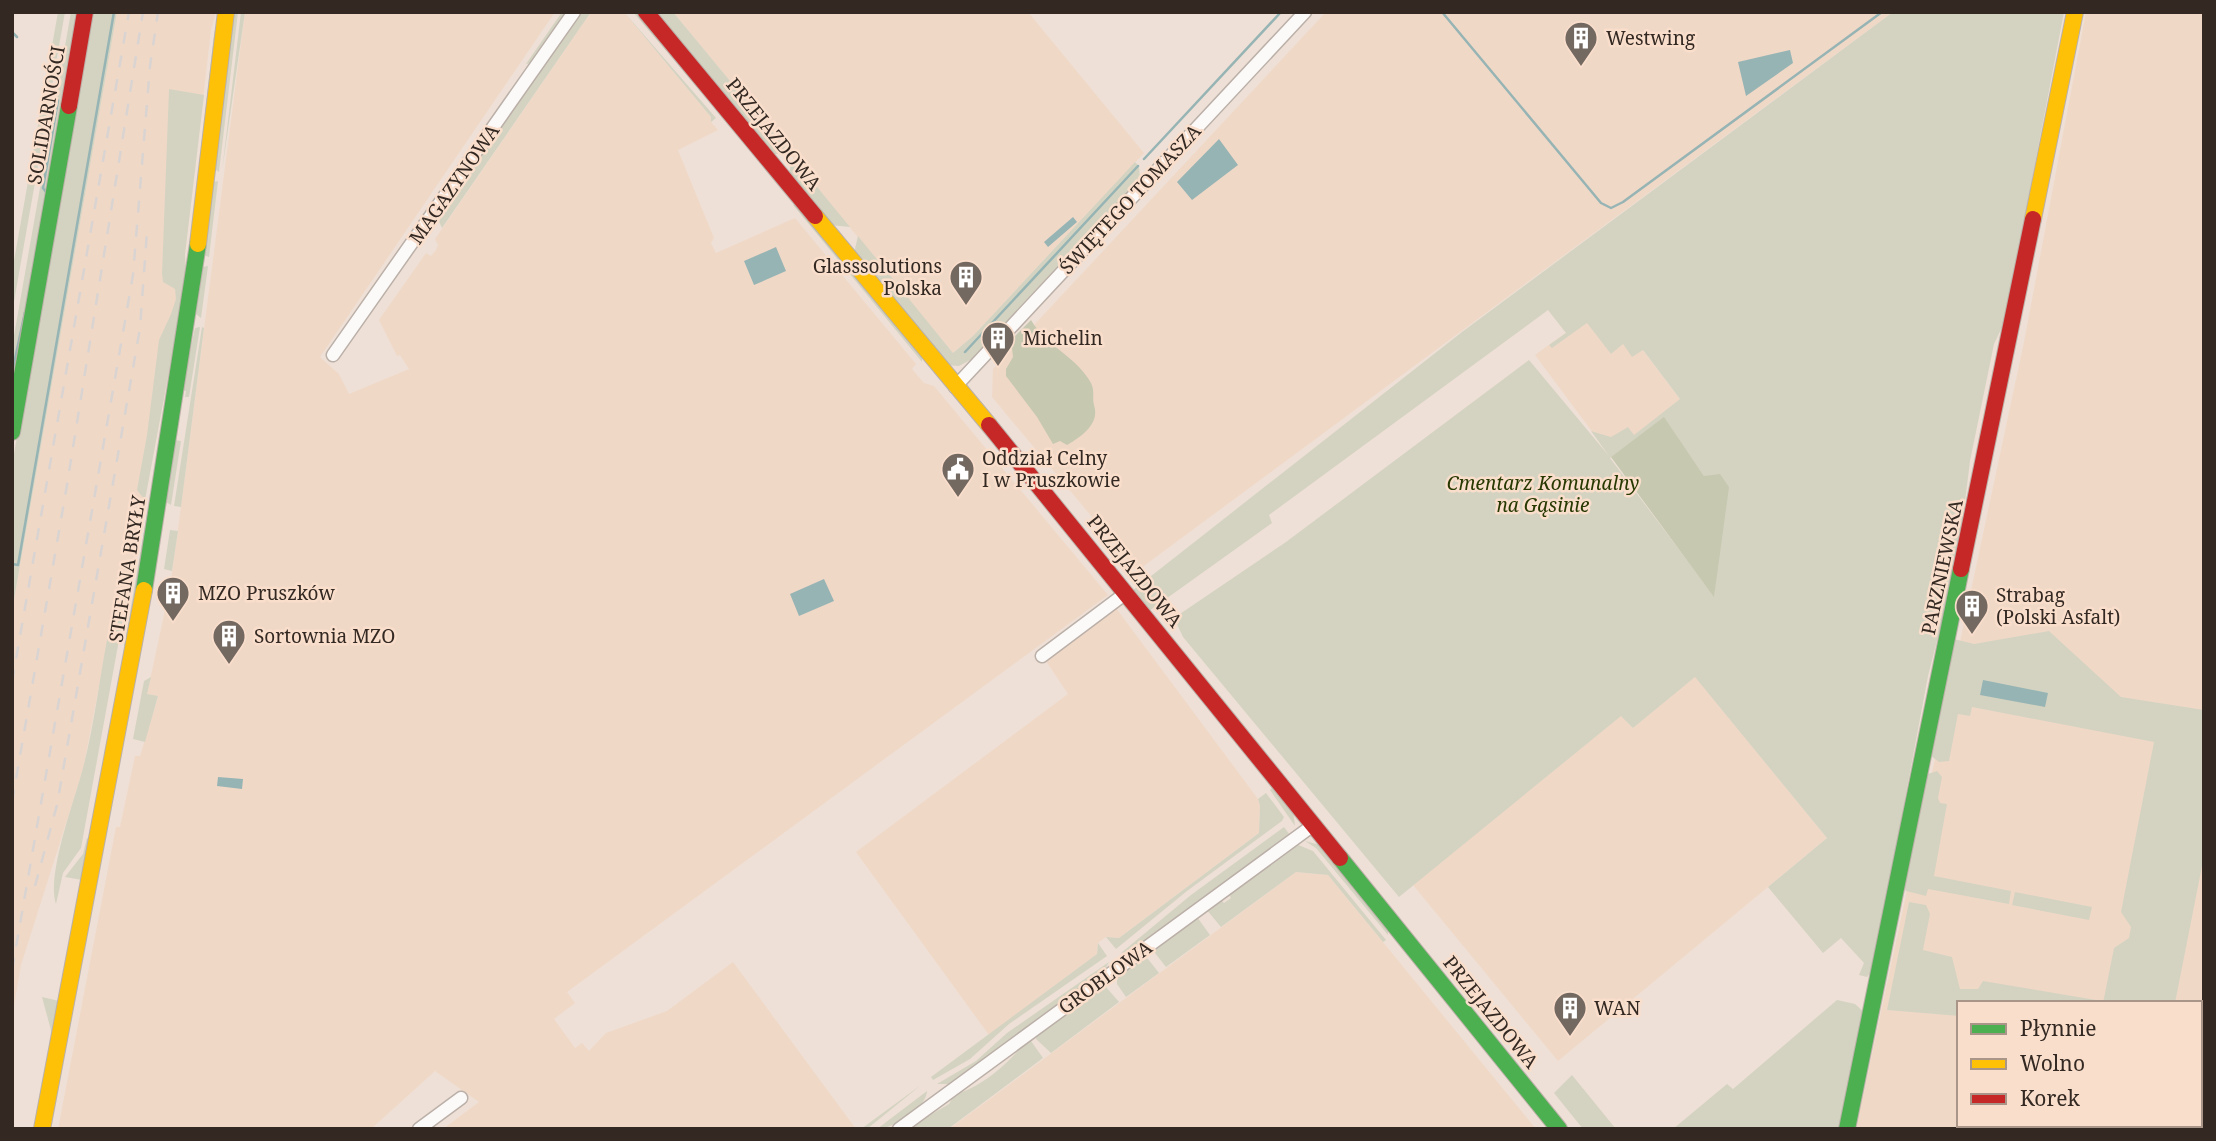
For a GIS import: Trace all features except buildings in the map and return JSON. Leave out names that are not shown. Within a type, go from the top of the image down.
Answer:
[{"type":"street","name":"SOLIDARNOŚCI","points":[[12,432],[85,12]]},
{"type":"street","name":"STEFANA BRYŁY","points":[[42,1129],[148,571],[192,299],[226,12]]},
{"type":"street","name":"MAGAZYNOWA","points":[[333,355],[574,12]]},
{"type":"street","name":"PRZEJAZDOWA","points":[[646,12],[1126,593],[1559,1129]]},
{"type":"street","name":"ŚWIĘTEGO TOMASZA","points":[[955,387],[1305,12]]},
{"type":"street","name":"PARZNIEWSKA","points":[[1847,1129],[2075,12]]},
{"type":"street","points":[[1042,656],[1126,593]]},
{"type":"street","name":"GROBLOWA","points":[[899,1129],[1312,826]]},
{"type":"street","points":[[419,1129],[461,1098]]},
{"type":"shaded area","points":[[117,12],[216,12],[211,30],[185,254],[186,280],[125,605],[110,629],[83,770],[21,965],[12,1017],[12,611]]},
{"type":"shaded area","points":[[245,12],[555,12],[320,357],[339,374],[349,394],[409,369],[400,355],[397,356],[379,320],[426,253],[431,256],[436,250],[438,245],[435,239],[591,12],[624,12],[711,117],[711,122],[718,130],[678,150],[714,238],[711,243],[716,253],[795,218],[916,364],[912,369],[924,383],[934,386],[1108,595],[567,992],[575,1003],[554,1019],[575,1048],[582,1043],[589,1051],[606,1033],[667,1011],[733,962],[856,1129],[443,1129],[479,1102],[435,1071],[371,1129],[58,1129],[116,827],[120,827],[135,756],[140,756],[158,697],[147,694],[170,587]]},
{"type":"shaded area","points":[[673,12],[1028,12],[1144,153],[973,336],[953,353]]},
{"type":"shaded area","points":[[1326,12],[1893,12],[1137,571],[992,397],[993,369]]},
{"type":"shaded area","points":[[2086,12],[2204,12],[2204,1129],[1856,1129],[2024,342]]},
{"type":"shaded area","points":[[1607,303],[1683,403],[1611,457],[1535,355]]},
{"type":"shaded area","points":[[1116,608],[1258,799],[1259,833],[1119,938],[1106,937],[1098,943],[1097,954],[989,1035],[856,852],[1068,694],[1046,661]]},
{"type":"shaded area","points":[[1695,676],[1827,838],[1558,1061],[1413,885],[1621,715],[1633,728]]},
{"type":"shaded area","points":[[1296,872],[1328,875],[1536,1129],[949,1129]]},
{"type":"green space","points":[[58,12],[65,12],[12,313],[12,272]]},
{"type":"green space","points":[[71,12],[81,12],[12,403],[12,347]]},
{"type":"green space","points":[[91,12],[117,12],[12,611],[12,465]]},
{"type":"green space","points":[[220,12],[190,273],[189,254],[214,34]]},
{"type":"green space","points":[[231,12],[238,12],[219,172],[213,168]]},
{"type":"green space","points":[[241,12],[245,12],[222,171]]},
{"type":"green space","points":[[562,12],[569,12],[531,63],[526,64]]},
{"type":"green space","points":[[579,12],[591,12],[442,228],[437,217]]},
{"type":"green space","points":[[624,12],[716,118],[711,122],[711,117]]},
{"type":"green space","points":[[633,12],[640,12],[719,113]]},
{"type":"green space","points":[[654,12],[673,12],[788,151],[786,154],[774,154]]},
{"type":"green space","name":"Cmentarz Komunalny na Gąsinie","points":[[1893,12],[2064,12],[2005,321],[1994,344],[1970,461],[1958,558],[1928,676],[1873,970],[1867,977],[1859,975],[1864,963],[1841,938],[1823,953],[1768,887],[1827,838],[1695,677],[1633,728],[1621,716],[1399,897],[1183,637],[1174,618],[1286,542],[1529,360],[1609,456],[1591,431],[1611,437],[1628,427],[1634,435],[1680,399],[1643,350],[1632,357],[1623,344],[1611,354],[1587,323],[1552,348],[1549,345],[1566,333],[1548,310],[1269,515],[1272,523],[1149,611],[1132,591],[1462,332]],"holes":[[[1664,418],[1704,476],[1720,540],[1714,596],[1610,458]]]},
{"type":"green space","points":[[169,89],[204,95],[185,254],[186,280],[145,500],[137,490],[159,340],[176,299],[175,289],[163,282],[162,274]]},
{"type":"green space","points":[[792,160],[795,160],[850,227],[830,225],[789,173]]},
{"type":"green space","points":[[1135,162],[1138,165],[965,352],[1139,166],[1140,180],[972,359],[959,366],[946,365],[887,295],[890,292],[886,286],[882,289],[854,253],[858,236],[953,353],[973,336]]},
{"type":"green space","points":[[218,181],[209,257],[204,255],[213,182]]},
{"type":"green space","points":[[793,205],[797,205],[922,357],[922,362]]},
{"type":"green space","points":[[208,266],[201,318],[196,314],[203,267]]},
{"type":"green space","points":[[1031,320],[1045,337],[1078,366],[1092,386],[1095,418],[1084,433],[1067,445],[1060,441],[1053,444],[1037,417],[1006,376],[1006,369],[1013,357],[1011,340]]},
{"type":"green space","points":[[200,327],[189,397],[185,397],[186,391],[182,390],[195,328]]},
{"type":"green space","points":[[202,327],[204,328],[181,507],[174,506]]},
{"type":"green space","points":[[1664,417],[1704,476],[1720,474],[1729,487],[1714,597],[1611,457]]},
{"type":"green space","points":[[174,440],[181,441],[171,505],[166,502]]},
{"type":"green space","points":[[142,514],[81,848],[63,873],[56,904],[54,891],[58,856],[87,752],[107,640],[110,629],[125,605]]},
{"type":"green space","points":[[147,514],[149,515],[130,647],[124,646]]},
{"type":"green space","points":[[170,530],[178,531],[172,571],[164,569]]},
{"type":"green space","points":[[2049,631],[2121,697],[2204,710],[2204,856],[2175,1001],[2103,1001],[2114,948],[2129,938],[2131,927],[2121,912],[2154,742],[1972,707],[1970,716],[1958,714],[1949,761],[1939,762],[1931,756],[1954,639],[1974,644]]},
{"type":"green space","points":[[151,677],[147,694],[158,696],[145,742],[133,739],[144,681]]},
{"type":"green space","points":[[1937,771],[1942,777],[1938,798],[1940,803],[1947,804],[1934,876],[2011,891],[2009,904],[1928,889],[1926,896],[1906,891],[1903,887],[1925,775]]},
{"type":"green space","points":[[1272,788],[1293,810],[1295,826],[1270,790]]},
{"type":"green space","points":[[1266,793],[1284,817],[1282,821],[1187,891],[1116,949],[1106,937],[1119,938],[1259,833],[1258,799]]},
{"type":"green space","points":[[1284,827],[1290,835],[1131,951],[1121,953],[1191,895]]},
{"type":"green space","points":[[87,838],[93,839],[82,880],[65,877],[83,854]]},
{"type":"green space","points":[[1305,841],[1320,845],[1388,928],[1388,935],[1316,848]]},
{"type":"green space","points":[[1296,844],[1313,851],[1386,940],[1383,942],[1328,875],[1296,872],[1221,927],[1206,909],[1220,899],[1224,903],[1231,898],[1228,893]]},
{"type":"green space","points":[[2015,892],[2092,907],[2089,920],[2012,905]]},
{"type":"green space","points":[[1909,902],[1926,905],[1930,914],[1923,950],[1952,957],[1960,989],[1978,989],[1983,981],[2096,1000],[1957,1001],[1957,1016],[1887,1010]]},
{"type":"green space","points":[[1197,917],[1210,935],[1166,967],[1155,953],[1155,947]]},
{"type":"green space","points":[[1098,943],[1107,956],[1009,1024],[970,1059],[933,1080],[931,1077],[1097,954]]},
{"type":"green space","points":[[1141,957],[1148,959],[1159,973],[1126,997],[1117,984],[1117,977]]},
{"type":"green space","points":[[1109,962],[1104,971],[951,1084],[937,1084],[976,1061],[1007,1033]]},
{"type":"green space","points":[[1106,987],[1119,1002],[1051,1053],[1036,1039],[1037,1034],[1077,1008],[1099,988]]},
{"type":"green space","points":[[42,997],[59,1001],[52,1059],[47,1059],[52,1034]]},
{"type":"green space","points":[[1837,1000],[1855,1004],[1865,1013],[1843,1129],[1673,1129],[1727,1084],[1733,1089]]},
{"type":"green space","points":[[1026,1041],[1031,1041],[1043,1058],[948,1129],[913,1129],[915,1124],[949,1104],[955,1094],[975,1086],[994,1073]]},
{"type":"green space","points":[[1572,1075],[1616,1129],[1583,1129],[1554,1093]]},
{"type":"green space","points":[[921,1085],[867,1129],[861,1129]]},
{"type":"green space","points":[[927,1091],[921,1105],[908,1117],[891,1126],[877,1129]]},
{"type":"water","points":[[1790,50],[1793,63],[1746,96],[1738,62]]},
{"type":"water","points":[[1219,139],[1238,165],[1192,200],[1177,182]]},
{"type":"water","points":[[1073,217],[1077,222],[1048,247],[1044,242]]},
{"type":"water","points":[[776,247],[786,271],[754,285],[744,261]]},
{"type":"water","points":[[824,579],[834,601],[799,616],[790,594]]},
{"type":"water","points":[[1983,680],[2048,693],[2045,707],[1980,695]]},
{"type":"water","points":[[218,777],[243,779],[242,789],[217,786]]},
{"type":"waterway","points":[[12,564],[18,565],[114,12]]},
{"type":"waterway","points":[[1144,159],[1281,12]]},
{"type":"waterway","points":[[1442,12],[1601,203],[1611,208],[1623,202],[1882,12]]},
{"type":"waterway","points":[[12,32],[17,37]]},
{"type":"waterway","points":[[46,192],[43,188],[58,100]]},
{"type":"waterway","points":[[965,352],[1138,166]]},
{"type":"waterway","points":[[12,373],[25,312]]},
{"type":"railway","points":[[12,682],[129,12]]},
{"type":"railway","points":[[12,802],[66,491],[143,12]]},
{"type":"railway","points":[[12,970],[133,275],[150,66],[158,12]]},
{"type":"railway","points":[[35,886],[57,805],[140,328],[147,232]]},
{"type":"traffic: fast","points":[[12,432],[69,106]]},
{"type":"traffic: fast","points":[[144,590],[198,244]]},
{"type":"traffic: fast","points":[[1847,1129],[1961,569]]},
{"type":"traffic: fast","points":[[1340,858],[1559,1129]]},
{"type":"traffic: slow","points":[[198,244],[226,12]]},
{"type":"traffic: slow","points":[[2033,219],[2075,12]]},
{"type":"traffic: slow","points":[[815,216],[989,425]]},
{"type":"traffic: slow","points":[[42,1129],[144,590]]},
{"type":"traffic: jam","points":[[69,106],[85,12]]},
{"type":"traffic: jam","points":[[646,12],[815,216]]},
{"type":"traffic: jam","points":[[1961,569],[2033,219]]},
{"type":"traffic: jam","points":[[989,425],[1340,858]]},
{"type":"place","name":"Westwing","points":[[1581,68]]},
{"type":"place","name":"Glasssolutions Polska","points":[[966,307]]},
{"type":"place","name":"Michelin","points":[[998,368]]},
{"type":"place","name":"Oddział Celny I w Pruszkowie","points":[[958,499]]},
{"type":"place","name":"MZO Pruszków","points":[[173,623]]},
{"type":"place","name":"Strabag (Polski Asfalt)","points":[[1972,636]]},
{"type":"place","name":"Sortownia MZO","points":[[229,666]]},
{"type":"place","name":"WAN","points":[[1570,1038]]}]
